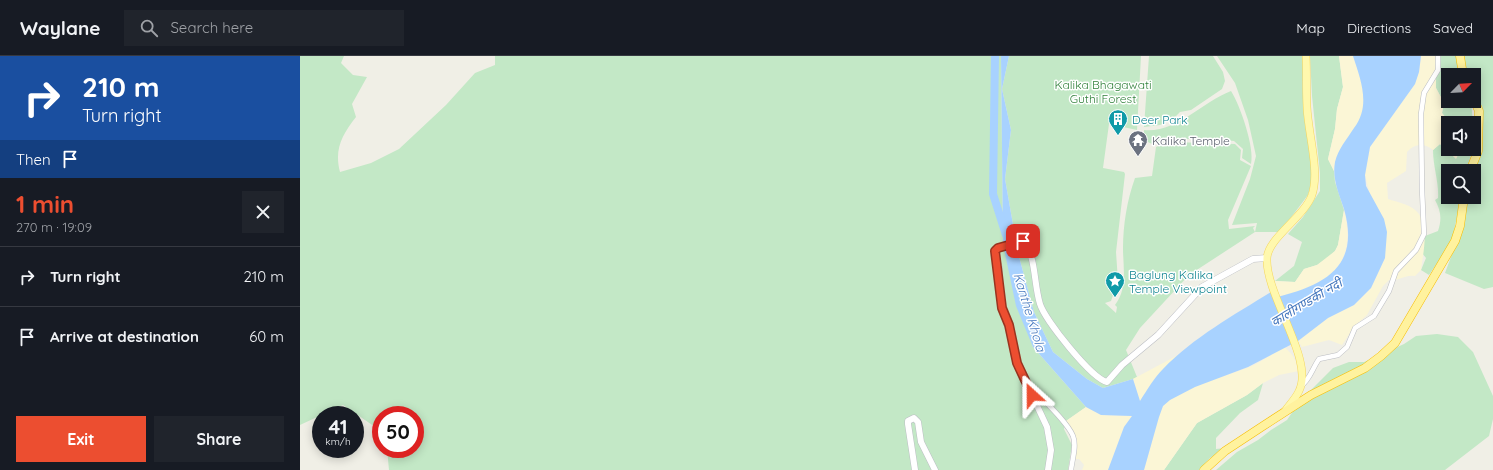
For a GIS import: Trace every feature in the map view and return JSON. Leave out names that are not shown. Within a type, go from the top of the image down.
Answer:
[{"type":"highway","points":[[1460,56],[1462,68]]},
{"type":"highway","points":[[1473,164],[1478,151],[1477,108]]},
{"type":"highway","points":[[1204,470],[1226,451],[1312,395],[1365,368],[1395,343],[1455,241],[1460,226],[1463,204]]},
{"type":"main road","points":[[1283,414],[1300,387],[1302,372],[1298,355],[1271,283],[1267,258],[1271,246],[1308,203],[1313,190],[1314,177],[1307,107],[1306,56]]},
{"type":"main road","points":[[1048,470],[1051,450],[1047,427],[1017,363],[1009,325],[1002,308],[998,287],[998,267],[995,258],[995,251],[998,248],[1023,241],[1029,249],[1043,312],[1054,328],[1093,373],[1101,380],[1107,382],[1122,365],[1158,335],[1202,287],[1253,259],[1267,258]]},
{"type":"main road","points":[[915,470],[908,424],[908,420],[914,418],[918,422],[921,442],[935,470]]},
{"type":"street","points":[[1300,387],[1308,381],[1311,371],[1319,358],[1338,355],[1347,347],[1355,328],[1374,316],[1389,291],[1396,271],[1416,250],[1424,234],[1421,114],[1424,93],[1438,70],[1438,56]]},
{"type":"street","points":[[1026,382],[1058,415],[1073,436],[1074,445],[1071,470]]},
{"type":"green space","points":[[300,56],[344,56],[341,63],[353,75],[367,77],[352,104],[356,117],[340,143],[338,164],[340,172],[371,163],[399,149],[446,105],[475,73],[495,65],[495,56],[1001,56],[1003,244],[1033,347],[1086,407],[1066,421],[1064,429],[1072,445],[1068,470],[389,470],[388,458],[424,458],[424,406],[372,406],[372,425],[364,419],[364,406],[312,406],[312,419],[300,425]]},
{"type":"green space","points":[[1009,56],[1141,56],[1137,130],[1109,124],[1103,168],[1124,172],[1125,174],[1116,252],[1118,281],[1111,301],[1105,303],[1116,313],[1117,307],[1115,305],[1122,292],[1124,278],[1124,230],[1130,195],[1135,178],[1152,176],[1156,147],[1168,142],[1235,144],[1241,150],[1240,160],[1251,166],[1228,220],[1229,229],[1255,226],[1253,228],[1255,232],[1189,275],[1140,328],[1126,350],[1137,377],[1133,379],[1103,388],[1087,379],[1053,352],[1034,312],[1018,253],[1005,179],[1011,130],[1002,89]]},
{"type":"green space","name":"Kalika Bhagawati Guthi Forest","points":[[1149,56],[1213,56],[1223,72],[1225,81],[1222,89],[1191,110],[1180,112],[1173,119],[1160,125],[1144,127]]},
{"type":"green space","points":[[1217,56],[1303,56],[1303,102],[1311,152],[1311,185],[1308,195],[1280,232],[1255,232],[1257,223],[1232,225],[1250,179],[1256,156],[1248,120],[1235,83]]},
{"type":"green space","points":[[1310,56],[1339,56],[1343,87],[1337,109],[1335,129],[1328,159],[1334,171],[1335,182],[1344,210],[1338,245],[1335,251],[1317,265],[1304,269],[1295,282],[1275,281],[1294,266],[1302,242],[1288,234],[1303,217],[1320,191],[1320,173],[1312,96]]},
{"type":"green space","points":[[1436,56],[1456,56],[1458,68],[1441,68],[1441,97],[1436,88]]},
{"type":"green space","points":[[1464,56],[1493,56],[1493,287],[1484,289],[1445,273],[1458,238],[1465,204],[1481,204],[1481,164],[1475,164],[1475,156],[1481,156],[1481,116],[1476,116],[1477,108],[1481,108],[1481,68],[1465,68]]},
{"type":"green space","points":[[1231,91],[1246,127],[1251,148],[1251,164],[1242,158],[1243,149],[1234,141],[1212,139],[1172,139],[1152,144],[1144,140],[1144,130],[1156,130],[1167,127]]},
{"type":"green space","points":[[1443,108],[1472,108],[1472,116],[1444,116],[1442,113]]},
{"type":"green space","points":[[1440,144],[1441,156],[1454,156],[1456,158],[1457,156],[1471,156],[1468,164],[1441,164],[1441,204],[1460,204],[1452,241],[1429,275],[1421,270],[1426,258],[1422,253],[1425,236],[1438,231],[1440,223],[1440,211],[1435,200],[1438,198],[1438,192],[1433,150]]},
{"type":"green space","points":[[1437,334],[1458,337],[1473,352],[1493,396],[1493,419],[1489,436],[1445,470],[1216,470],[1237,452],[1258,440],[1287,420],[1300,401],[1333,368],[1349,362],[1364,362],[1404,344],[1416,336]]},
{"type":"green space","points":[[1263,383],[1258,400],[1240,413],[1216,438],[1216,449],[1225,448],[1210,458],[1199,470],[1164,470],[1197,423],[1247,395]]},
{"type":"sand","points":[[1339,56],[1353,56],[1364,96],[1364,104],[1360,119],[1338,156],[1334,171],[1328,159],[1335,129],[1337,109],[1343,87]]},
{"type":"sand","points":[[1421,56],[1436,56],[1436,88],[1441,97],[1441,108],[1443,108],[1442,113],[1444,116],[1441,116],[1441,145],[1440,144],[1433,150],[1430,147],[1423,145],[1410,149],[1407,152],[1406,171],[1387,183],[1388,199],[1413,208],[1419,214],[1422,221],[1425,235],[1421,270],[1415,276],[1389,280],[1383,286],[1367,315],[1354,327],[1342,345],[1329,340],[1302,347],[1298,341],[1328,318],[1354,305],[1371,288],[1385,258],[1384,219],[1370,195],[1365,175],[1370,147],[1415,84],[1419,72]]},
{"type":"sand","points":[[1344,210],[1347,229],[1347,245],[1343,258],[1336,269],[1312,286],[1279,297],[1275,281],[1295,282],[1304,269],[1317,265],[1335,251],[1338,245]]},
{"type":"sand","points":[[1284,347],[1294,358],[1299,371],[1279,375],[1263,383],[1247,395],[1197,423],[1164,470],[1144,470],[1163,406],[1179,394],[1252,366]]},
{"type":"sand","points":[[1178,355],[1155,378],[1140,402],[1133,379]]},
{"type":"sand","points":[[1086,407],[1101,415],[1132,416],[1124,427],[1108,470],[1082,470],[1084,465],[1079,459],[1075,459],[1076,445],[1066,421]]},
{"type":"water","name":"कालीगण्डकी नदी","points":[[1001,56],[1009,56],[1002,89],[1011,130],[1005,179],[1018,253],[1034,312],[1053,352],[1087,379],[1103,388],[1133,379],[1140,401],[1154,380],[1175,357],[1215,327],[1271,292],[1273,298],[1291,293],[1322,280],[1334,271],[1342,260],[1347,246],[1348,229],[1344,209],[1335,180],[1335,162],[1340,148],[1359,120],[1363,102],[1363,93],[1359,74],[1353,56],[1421,56],[1419,72],[1415,84],[1370,147],[1365,175],[1366,186],[1384,219],[1387,232],[1385,258],[1371,288],[1354,305],[1328,318],[1298,341],[1248,367],[1195,387],[1170,400],[1163,406],[1144,470],[1108,470],[1124,427],[1132,416],[1101,415],[1086,407],[1033,347],[1016,306],[1003,244]]},
{"type":"waterway","name":"Kanthe Khola","points":[[995,56],[993,194],[1006,235]]},
{"type":"place","name":"Deer Park","points":[[1118,136]]},
{"type":"place","name":"Kalika Temple","points":[[1138,157]]},
{"type":"place","name":"Baglung Kalika Temple Viewpoint","points":[[1115,298]]},
{"type":"route","points":[[1023,241],[998,248],[995,251],[995,258],[998,267],[998,287],[1002,308],[1009,325],[1017,363],[1032,395]]}]
